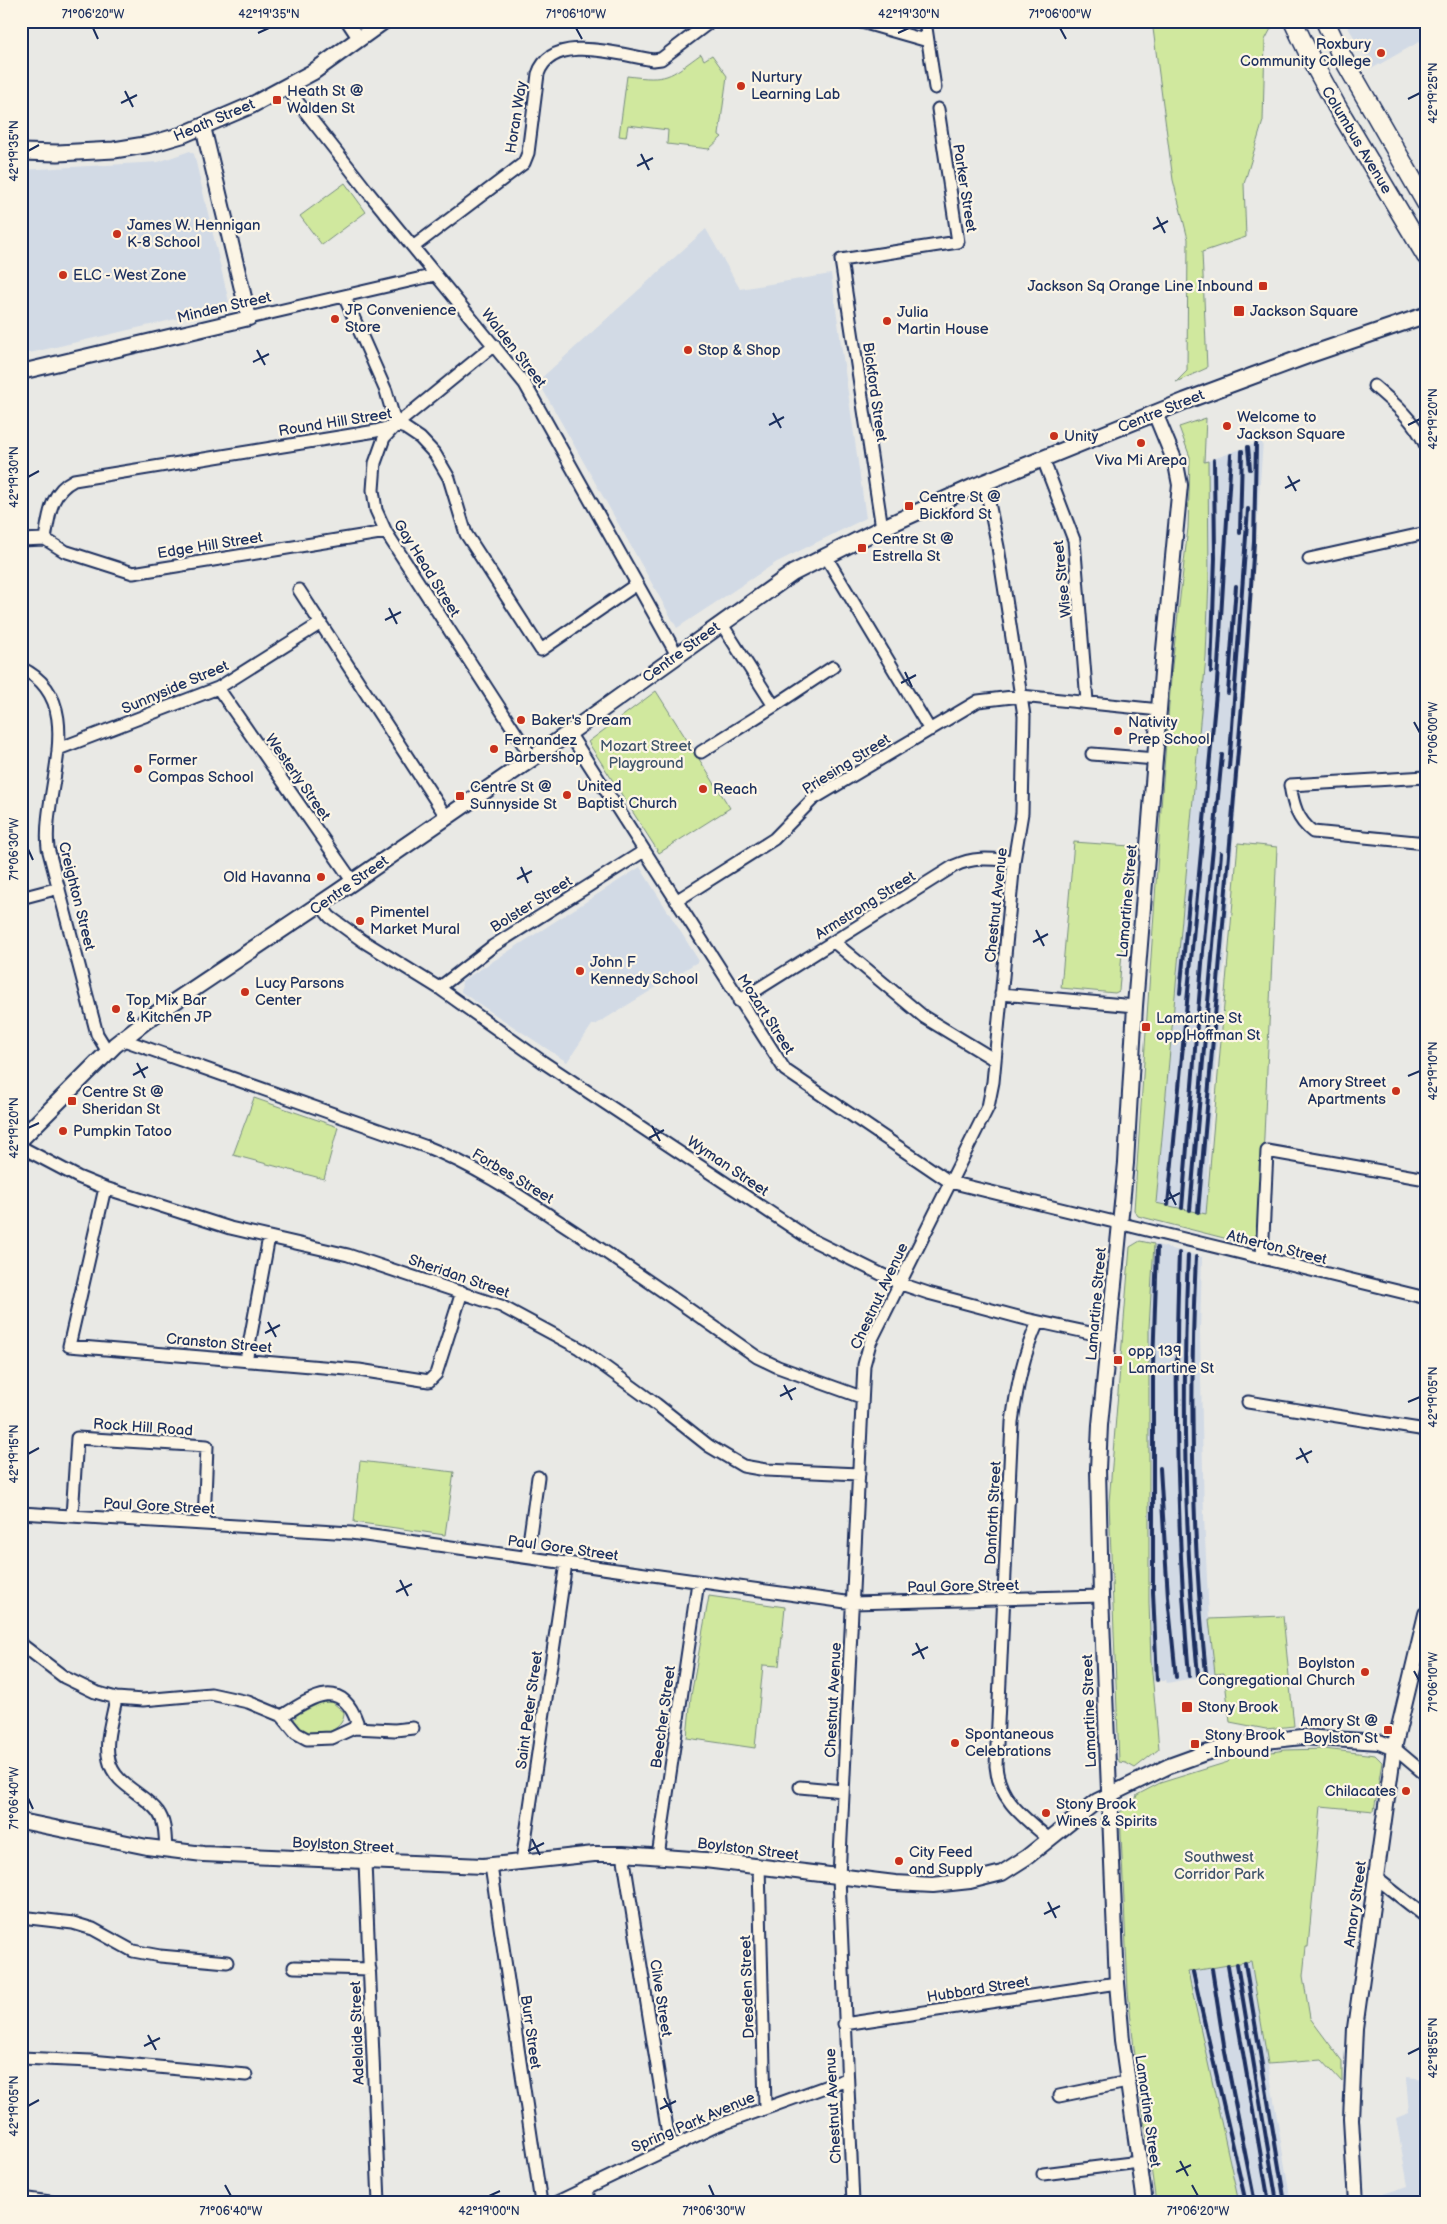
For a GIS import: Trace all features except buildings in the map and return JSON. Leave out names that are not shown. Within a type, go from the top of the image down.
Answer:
[{"type":"main road","name":"Heath Street","points":[[21,152],[58,154],[136,147],[165,141],[203,127],[286,87],[322,66],[384,21]]},
{"type":"main road","name":"Columbus Avenue","points":[[1293,21],[1312,61],[1341,113],[1426,256]]},
{"type":"main road","name":"Columbus Avenue","points":[[1326,21],[1337,48],[1426,203]]},
{"type":"main road","name":"Centre Street","points":[[21,1139],[121,1039],[155,1014],[447,818],[793,573],[882,528],[1155,413],[1300,358],[1426,315]]},
{"type":"street","points":[[347,21],[359,40]]},
{"type":"street","name":"Horan Way","points":[[413,247],[524,162],[527,156],[538,74],[542,65],[550,56],[561,51],[579,48],[652,60],[661,59],[711,21]]},
{"type":"street","points":[[858,21],[928,41]]},
{"type":"street","points":[[925,21],[935,88]]},
{"type":"street","name":"Walden Street","points":[[286,87],[529,390],[677,655]]},
{"type":"street","name":"Parker Street","points":[[841,260],[958,242],[938,109]]},
{"type":"street","points":[[203,127],[249,318]]},
{"type":"street","name":"Bickford Street","points":[[841,260],[882,528]]},
{"type":"street","name":"Minden Street","points":[[21,372],[435,275]]},
{"type":"street","points":[[344,296],[386,391],[396,425],[494,345]]},
{"type":"street","points":[[1374,386],[1412,423],[1426,446]]},
{"type":"street","name":"Lamartine Street","points":[[1145,2203],[1127,2082],[1117,1983],[1101,1596],[1098,1469],[1126,1163],[1135,1006],[1180,480],[1176,464],[1155,413]]},
{"type":"street","name":"Gay Head Street","points":[[396,425],[381,443],[374,470],[375,503],[386,532],[532,758]]},
{"type":"street","name":"Round Hill Street","points":[[45,539],[54,497],[61,488],[74,480],[376,431],[396,425],[410,430],[420,438],[443,465],[466,534],[540,650],[637,584]]},
{"type":"street","name":"Wise Street","points":[[1043,459],[1074,540],[1087,701]]},
{"type":"street","name":"Chestnut Avenue","points":[[853,2203],[844,2024],[840,1877],[861,1397],[867,1349],[988,1107],[995,1060],[1014,861],[1022,813],[1024,716],[998,546],[985,483]]},
{"type":"street","name":"Edge Hill Street","points":[[45,539],[64,551],[133,573],[386,532]]},
{"type":"street","points":[[1308,559],[1426,533]]},
{"type":"street","points":[[21,540],[45,539]]},
{"type":"street","points":[[826,555],[930,730]]},
{"type":"street","points":[[299,590],[447,818]]},
{"type":"street","name":"Sunnyside Street","points":[[58,749],[218,688],[321,623]]},
{"type":"street","points":[[721,623],[774,706]]},
{"type":"street","points":[[701,752],[833,666]]},
{"type":"street","name":"Creighton Street","points":[[21,668],[37,678],[53,699],[59,724],[58,749],[47,833],[59,888],[97,1034],[108,1052]]},
{"type":"street","name":"Westerly Street","points":[[218,688],[353,882]]},
{"type":"street","name":"Priesing Street","points":[[676,901],[774,839],[814,799],[978,701],[1021,696],[1087,701],[1160,710]]},
{"type":"street","name":"Mozart Street","points":[[569,733],[784,1070],[950,1182],[1120,1225]]},
{"type":"street","points":[[1092,754],[1156,759]]},
{"type":"street","points":[[1426,777],[1290,785],[1298,815],[1304,825],[1313,832],[1426,843]]},
{"type":"street","name":"Bolster Street","points":[[439,988],[448,979],[493,946],[644,851]]},
{"type":"street","name":"Armstrong Street","points":[[739,1001],[967,860],[982,858],[1014,861]]},
{"type":"street","points":[[21,898],[59,888]]},
{"type":"street","name":"Wyman Street","points":[[320,905],[330,917],[363,941],[439,988],[543,1062],[810,1239],[900,1284],[1038,1322],[1109,1337]]},
{"type":"street","points":[[834,942],[924,1017],[995,1060]]},
{"type":"street","points":[[1001,994],[1135,1006]]},
{"type":"street","name":"Forbes Street","points":[[121,1039],[427,1147],[463,1163],[512,1191],[630,1268],[757,1357],[778,1367],[861,1397]]},
{"type":"street","name":"Sheridan Street","points":[[21,1147],[78,1177],[105,1188],[216,1225],[348,1255],[462,1292],[510,1310],[573,1345],[641,1393],[709,1446],[736,1463],[766,1470],[859,1474]]},
{"type":"street","points":[[1262,1258],[1267,1150],[1426,1179]]},
{"type":"street","name":"Cranston Street","points":[[105,1188],[70,1346],[359,1370],[429,1381],[436,1374],[462,1292]]},
{"type":"street","name":"Atherton Street","points":[[1120,1225],[1426,1298]]},
{"type":"street","points":[[246,1361],[270,1237]]},
{"type":"street","name":"Danforth Street","points":[[1038,1322],[1027,1346],[1018,1378],[1012,1422],[996,1773],[1000,1788],[1008,1802],[1049,1839]]},
{"type":"street","points":[[1248,1402],[1426,1430]]},
{"type":"street","name":"Rock Hill Road","points":[[72,1516],[77,1438],[207,1446],[204,1524]]},
{"type":"street","points":[[527,1558],[538,1477]]},
{"type":"street","name":"Paul Gore Street","points":[[21,1513],[351,1533],[853,1603],[1101,1596]]},
{"type":"street","name":"Saint Peter Street","points":[[522,1861],[566,1563]]},
{"type":"street","name":"Beecher Street","points":[[658,1856],[698,1582]]},
{"type":"street","name":"Amory Street","points":[[1356,2203],[1351,2137],[1352,2068],[1375,1877],[1394,1748],[1426,1614]]},
{"type":"street","points":[[21,1644],[64,1677],[95,1692],[116,1698],[143,1700],[210,1694],[248,1702],[282,1716],[296,1732],[307,1739],[332,1738],[354,1728],[395,1730],[413,1728]]},
{"type":"street","points":[[282,1716],[301,1704],[327,1695],[338,1695],[344,1698],[352,1708],[357,1722],[354,1728]]},
{"type":"street","points":[[116,1698],[108,1740],[108,1757],[112,1770],[128,1787],[159,1813],[165,1828],[166,1850]]},
{"type":"street","name":"Boylston Street","points":[[21,1821],[166,1850],[218,1855],[491,1866],[594,1854],[623,1854],[759,1866],[920,1885],[976,1880],[1002,1873],[1082,1812],[1109,1795],[1181,1761],[1239,1744],[1290,1738],[1324,1737],[1379,1742],[1394,1748],[1426,1775]]},
{"type":"street","points":[[800,1788],[843,1791]]},
{"type":"street","name":"Clive Street","points":[[623,1854],[670,2147]]},
{"type":"street","name":"Adelaide Street","points":[[365,1862],[379,2203]]},
{"type":"street","name":"Burr Street","points":[[491,1866],[541,2203]]},
{"type":"street","name":"Dresden Street","points":[[759,1866],[765,2107]]},
{"type":"street","points":[[1375,1877],[1426,1916]]},
{"type":"street","points":[[21,1917],[73,1923],[86,1927],[133,1951],[160,1956],[227,1962]]},
{"type":"street","points":[[294,1967],[370,1969]]},
{"type":"street","name":"Hubbard Street","points":[[844,2024],[1117,1983]]},
{"type":"street","points":[[21,2058],[91,2061],[246,2075]]},
{"type":"street","name":"Spring Park Avenue","points":[[554,2203],[670,2147],[765,2107],[848,2079]]},
{"type":"street","points":[[1060,2096],[1127,2082]]},
{"type":"street","points":[[1043,2174],[1139,2162]]},
{"type":"street","points":[[587,2187],[589,2203]]},
{"type":"street","points":[[21,2198],[57,2203]]},
{"type":"shaded area","name":"Roxbury Community College","points":[[1344,21],[1426,21],[1426,38],[1373,68]]},
{"type":"shaded area","name":"James W. Hennigan K-8 School","points":[[190,151],[194,154],[229,302],[219,309],[21,355],[21,170],[158,162]]},
{"type":"shaded area","points":[[706,229],[740,289],[831,274],[866,518],[777,562],[677,628],[538,381]]},
{"type":"shaded area","points":[[1263,441],[1228,917],[1209,1138],[1206,1214],[1156,1203],[1206,657],[1209,578],[1208,461]]},
{"type":"shaded area","name":"John F Kennedy School","points":[[640,867],[699,961],[595,1025],[592,1025],[567,1062],[461,992],[462,981]]},
{"type":"shaded area","points":[[1154,1244],[1202,1257],[1200,1332],[1204,1517],[1209,1619],[1215,1674],[1167,1683],[1166,1680],[1153,1681],[1150,1642],[1149,1328]]},
{"type":"shaded area","points":[[1251,1961],[1291,2203],[1239,2203],[1187,1972]]},
{"type":"shaded area","points":[[1406,2077],[1426,2079],[1426,2203],[1368,2203],[1367,2199],[1408,2186],[1396,2118],[1409,2113]]},
{"type":"green space","points":[[1152,21],[1275,21],[1265,40],[1263,121],[1244,184],[1246,237],[1202,252],[1207,368],[1176,382],[1187,371],[1188,239],[1173,180]]},
{"type":"green space","points":[[701,54],[704,60],[712,55],[727,76],[719,135],[722,137],[709,149],[667,144],[668,130],[628,125],[626,137],[619,136],[627,76],[660,78],[667,76]]},
{"type":"green space","points":[[345,183],[366,212],[322,245],[300,216]]},
{"type":"green space","points":[[1206,418],[1204,462],[1208,461],[1209,578],[1206,657],[1156,1203],[1206,1214],[1238,843],[1277,847],[1259,1247],[1138,1216],[1134,1210],[1172,666],[1188,528],[1190,457],[1179,427]]},
{"type":"green space","name":"Mozart Street Playground","points":[[656,691],[730,808],[659,853],[588,742]]},
{"type":"green space","points":[[1074,842],[1130,846],[1119,991],[1115,993],[1061,988]]},
{"type":"green space","points":[[254,1098],[338,1127],[324,1179],[233,1155]]},
{"type":"green space","points":[[1140,1241],[1154,1244],[1149,1328],[1149,1603],[1151,1662],[1159,1749],[1135,1768],[1126,1763],[1119,1762],[1109,1502],[1130,1247]]},
{"type":"green space","points":[[360,1461],[454,1472],[445,1535],[354,1522]]},
{"type":"green space","points":[[709,1596],[785,1607],[779,1666],[763,1665],[755,1748],[687,1738],[691,1696]]},
{"type":"green space","points":[[1283,1616],[1294,1726],[1266,1729],[1230,1722],[1224,1673],[1215,1674],[1209,1619]]},
{"type":"green space","points":[[322,1702],[332,1702],[344,1712],[341,1723],[337,1727],[326,1733],[314,1734],[299,1729],[292,1722],[298,1714]]},
{"type":"green space","name":"Southwest Corridor Park","points":[[1324,1749],[1375,1755],[1382,1762],[1374,1811],[1321,1806],[1308,1947],[1306,1947],[1303,1976],[1310,2018],[1342,2061],[1342,2082],[1322,2060],[1268,2064],[1251,1961],[1188,1972],[1239,2203],[1156,2203],[1134,2048],[1128,1991],[1120,1812],[1134,1804],[1137,1795],[1160,1783],[1228,1762],[1231,1758],[1285,1750]]},
{"type":"railway","points":[[1198,1212],[1246,659],[1254,542],[1256,444]]},
{"type":"railway","points":[[1248,447],[1250,469]]},
{"type":"railway","points":[[1240,533],[1242,451]]},
{"type":"railway","points":[[1168,1205],[1217,682],[1231,455]]},
{"type":"railway","points":[[1211,672],[1215,558],[1214,460]]},
{"type":"railway","points":[[1229,768],[1248,509]]},
{"type":"railway","points":[[1228,693],[1236,586]]},
{"type":"railway","points":[[1182,1208],[1203,951],[1222,755]]},
{"type":"railway","points":[[1190,1210],[1221,853]]},
{"type":"railway","points":[[1180,993],[1190,891]]},
{"type":"railway","points":[[1157,1248],[1153,1365],[1153,1592],[1157,1680]]},
{"type":"railway","points":[[1179,1253],[1177,1359],[1179,1517],[1189,1676]]},
{"type":"railway","points":[[1188,1255],[1185,1360],[1187,1518],[1198,1675]]},
{"type":"railway","points":[[1196,1257],[1192,1414],[1193,1466],[1201,1622],[1206,1674]]},
{"type":"railway","points":[[1160,1468],[1168,1597],[1176,1677]]},
{"type":"railway","points":[[1245,1963],[1285,2203]]},
{"type":"railway","points":[[1237,1964],[1277,2203]]},
{"type":"railway","points":[[1228,1966],[1269,2203]]},
{"type":"railway","points":[[1212,1969],[1225,2052],[1255,2203]]},
{"type":"railway","points":[[1193,1972],[1246,2203]]},
{"type":"place","name":"Roxbury Community College","points":[[1381,53]]},
{"type":"place","name":"Nurtury Learning Lab","points":[[741,86]]},
{"type":"place","name":"Heath St @ Walden St","points":[[277,100]]},
{"type":"place","name":"James W. Hennigan K-8 School","points":[[117,234]]},
{"type":"place","name":"ELC - West Zone","points":[[63,275]]},
{"type":"place","name":"Jackson Sq Orange Line Inbound","points":[[1263,286]]},
{"type":"place","name":"Jackson Square","points":[[1239,311]]},
{"type":"place","name":"JP Convenience Store","points":[[335,319]]},
{"type":"place","name":"Julia Martin House","points":[[887,321]]},
{"type":"place","name":"Stop & Shop","points":[[688,350]]},
{"type":"place","name":"Welcome to Jackson Square","points":[[1227,426]]},
{"type":"place","name":"Unity","points":[[1054,436]]},
{"type":"place","name":"Viva Mi Arepa","points":[[1141,443]]},
{"type":"place","name":"Centre St @ Bickford St","points":[[909,506]]},
{"type":"place","name":"Centre St @ Estrella St","points":[[862,548]]},
{"type":"place","name":"Baker's Dream","points":[[521,720]]},
{"type":"place","name":"Nativity Prep School","points":[[1118,731]]},
{"type":"place","name":"Fernandez Barbershop","points":[[494,749]]},
{"type":"place","name":"Former Compas School","points":[[138,769]]},
{"type":"place","name":"Reach","points":[[703,789]]},
{"type":"place","name":"United Baptist Church","points":[[567,795]]},
{"type":"place","name":"Centre St @ Sunnyside St","points":[[460,796]]},
{"type":"place","name":"Old Havanna","points":[[321,877]]},
{"type":"place","name":"Pimentel Market Mural","points":[[360,921]]},
{"type":"place","name":"John F Kennedy School","points":[[580,971]]},
{"type":"place","name":"Lucy Parsons Center","points":[[245,992]]},
{"type":"place","name":"Top Mix Bar & Kitchen JP","points":[[116,1009]]},
{"type":"place","name":"Lamartine St opp Hoffman St","points":[[1146,1027]]},
{"type":"place","name":"Amory Street Apartments","points":[[1396,1091]]},
{"type":"place","name":"Centre St @ Sheridan St","points":[[72,1101]]},
{"type":"place","name":"Pumpkin Tatoo","points":[[63,1131]]},
{"type":"place","name":"opp 139 Lamartine St","points":[[1118,1360]]},
{"type":"place","name":"Boylston Congregational Church","points":[[1365,1672]]},
{"type":"place","name":"Stony Brook","points":[[1187,1707]]},
{"type":"place","name":"Amory St @ Boylston St","points":[[1388,1730]]},
{"type":"place","name":"Spontaneous Celebrations","points":[[955,1743]]},
{"type":"place","name":"Stony Brook - Inbound","points":[[1195,1744]]},
{"type":"place","name":"Chilacates","points":[[1406,1791]]},
{"type":"place","name":"Stony Brook Wines & Spirits","points":[[1046,1813]]},
{"type":"place","name":"City Feed and Supply","points":[[899,1861]]}]
